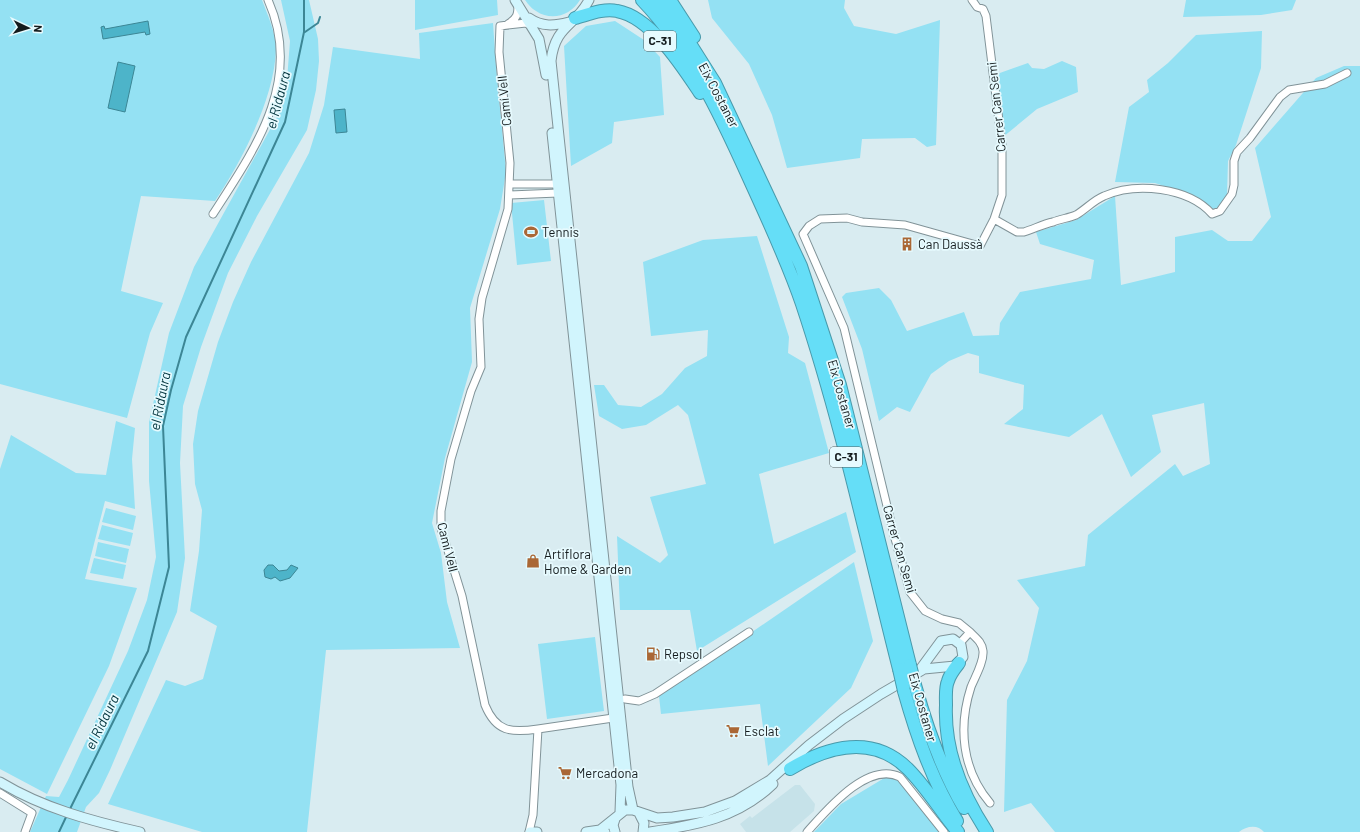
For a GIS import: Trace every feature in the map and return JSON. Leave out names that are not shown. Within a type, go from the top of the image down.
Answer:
[{"type":"highway","name":"Eix Costaner","points":[[642,0],[662,22],[686,56],[720,116],[769,223],[805,315],[828,388],[909,668]]},
{"type":"highway","name":"Eix Costaner","points":[[656,0],[684,34],[715,83],[792,245],[815,304],[846,407],[909,668],[909,688],[915,728],[934,780],[964,832]]},
{"type":"highway","name":"C-31","points":[[670,0],[694,36],[714,74],[715,83]]},
{"type":"highway","name":"C-31","points":[[572,20],[616,10],[637,19],[679,62],[709,107],[720,116]]},
{"type":"highway","points":[[959,663],[948,680],[945,720],[953,762],[958,777],[964,793],[986,832]]},
{"type":"highway","name":"Eix Costaner","points":[[909,688],[930,735],[945,774],[980,832]]},
{"type":"highway","points":[[790,768],[827,750],[850,747],[870,748],[890,756],[907,768],[958,832]]},
{"type":"street","points":[[213,214],[253,152],[272,105],[281,68],[278,31],[268,0]]},
{"type":"street","points":[[589,0],[572,20],[552,48],[551,61],[628,786],[636,812],[644,823],[643,832]]},
{"type":"street","name":"Carrer Can Semi","points":[[970,632],[959,623],[942,619],[925,612],[910,592],[894,535],[844,328],[803,234],[809,226],[820,219],[847,218],[862,222],[905,225],[980,246],[994,219],[1002,195],[1002,145],[986,16],[983,9],[977,7],[972,0]]},
{"type":"street","points":[[516,2],[532,26],[543,49],[621,792],[617,815],[613,825],[615,832]]},
{"type":"street","name":"Camí Vell","points":[[516,2],[518,14],[514,20],[508,24],[500,26],[499,52],[508,130],[510,195],[508,209],[482,298],[479,319],[480,367],[471,391],[451,459],[441,511],[441,528],[462,596],[482,692],[490,718],[498,726],[507,730],[518,732],[614,718]]},
{"type":"street","points":[[526,16],[542,25],[548,26],[572,20]]},
{"type":"street","points":[[508,24],[526,24],[532,26]]},
{"type":"street","points":[[994,219],[1017,232],[1024,232],[1075,215],[1103,196],[1118,191],[1144,187],[1169,191],[1196,202],[1212,214],[1216,214],[1220,211],[1232,194],[1234,185],[1234,161],[1237,152],[1250,138],[1280,97],[1289,90],[1325,84],[1348,73]]},
{"type":"street","points":[[510,184],[557,184]]},
{"type":"street","points":[[510,195],[558,193]]},
{"type":"street","points":[[625,699],[639,701],[655,694],[749,632]]},
{"type":"street","points":[[960,643],[970,632],[980,641],[983,652],[964,714],[963,732],[969,766],[976,785],[990,803]]},
{"type":"street","points":[[586,832],[602,831],[617,815],[636,812],[657,818],[673,817],[705,812],[735,801],[770,780],[809,745],[843,719],[909,668],[935,648],[939,642],[946,639],[953,639],[960,643],[963,652],[959,663],[953,667],[924,669],[909,668]]},
{"type":"street","points":[[935,648],[936,660],[946,667]]},
{"type":"street","points":[[533,816],[537,832],[529,832],[533,816],[538,729]]},
{"type":"street","points":[[650,832],[714,820],[731,814],[749,803],[771,786],[790,768],[809,745]]},
{"type":"street","points":[[807,832],[848,790],[868,778],[892,773],[900,777],[944,832]]},
{"type":"street","points":[[0,782],[48,806],[96,822],[140,832]]},
{"type":"street","points":[[0,793],[32,813],[25,832]]},
{"type":"shaded area","points":[[0,0],[262,0],[275,37],[276,50],[274,69],[263,109],[246,149],[215,201],[141,196],[121,291],[163,303],[150,333],[127,418],[0,384]]},
{"type":"shaded area","points":[[281,0],[309,0],[318,39],[319,61],[316,90],[307,130],[257,216],[228,273],[201,347],[183,406],[180,463],[185,558],[177,612],[110,770],[99,793],[86,807],[77,832],[30,832],[46,796],[59,797],[68,780],[128,651],[147,600],[156,557],[149,481],[149,422],[169,333],[194,267],[278,115],[287,80],[290,41]]},
{"type":"shaded area","points":[[415,0],[497,0],[498,15],[415,30]]},
{"type":"shaded area","points":[[525,0],[580,0],[572,10],[566,13],[548,16],[536,11]]},
{"type":"shaded area","points":[[708,0],[845,0],[844,8],[854,26],[896,34],[940,20],[936,145],[927,147],[915,138],[862,139],[860,158],[787,168],[772,115],[749,64],[712,18]]},
{"type":"shaded area","points":[[1186,0],[1296,0],[1292,10],[1261,15],[1183,17]]},
{"type":"shaded area","points":[[148,21],[150,34],[146,35],[145,32],[103,39],[101,27],[104,26],[105,29]]},
{"type":"shaded area","points":[[615,21],[644,40],[660,57],[664,115],[614,122],[612,143],[571,166],[564,46],[586,26]]},
{"type":"shaded area","points":[[493,23],[506,172],[500,209],[470,308],[472,362],[445,458],[432,523],[441,553],[447,602],[460,648],[326,650],[307,832],[202,832],[108,804],[166,680],[185,686],[203,679],[217,626],[190,611],[199,551],[202,510],[195,484],[193,444],[198,411],[218,342],[233,302],[251,262],[309,153],[324,105],[333,47],[420,59],[419,33]]},
{"type":"shaded area","points":[[1262,31],[1261,68],[1236,145],[1228,161],[1227,195],[1220,207],[1213,209],[1197,197],[1155,183],[1115,182],[1129,107],[1149,92],[1147,80],[1168,63],[1196,35]]},
{"type":"shaded area","points":[[1062,61],[1076,67],[1078,92],[1037,109],[1003,137],[997,74],[1028,63],[1032,68],[1044,69]]},
{"type":"shaded area","points":[[118,62],[135,66],[125,112],[108,108]]},
{"type":"shaded area","points":[[1344,66],[1360,66],[1360,832],[1264,832],[1259,828],[1252,827],[1245,828],[1239,832],[1055,832],[1031,803],[1004,812],[1007,700],[1027,661],[1039,608],[1017,580],[1085,566],[1088,535],[1175,464],[1183,476],[1210,464],[1204,403],[1152,415],[1161,452],[1131,477],[1102,414],[1069,437],[1004,424],[1023,409],[1024,385],[979,373],[979,356],[968,353],[949,361],[931,374],[910,412],[897,407],[879,421],[862,349],[842,297],[846,293],[879,288],[891,300],[907,331],[964,312],[973,336],[999,335],[1000,323],[1020,292],[1091,279],[1094,260],[1040,244],[1036,232],[1076,220],[1115,196],[1121,285],[1175,272],[1175,237],[1212,230],[1228,241],[1252,241],[1271,217],[1255,148],[1316,78]]},
{"type":"shaded area","points":[[345,109],[347,132],[336,133],[334,110]]},
{"type":"shaded area","name":"Tennis","points":[[544,200],[551,261],[517,265],[511,203]]},
{"type":"shaded area","points":[[757,236],[789,337],[788,353],[805,363],[829,453],[759,474],[774,544],[846,512],[856,552],[697,651],[690,610],[620,610],[617,536],[660,563],[668,555],[650,497],[706,484],[688,415],[678,405],[646,425],[622,429],[599,416],[594,385],[604,385],[618,405],[641,407],[662,394],[685,368],[707,356],[708,330],[651,336],[643,262],[703,240]]},
{"type":"shaded area","points":[[116,421],[135,428],[132,459],[135,509],[105,501],[85,579],[137,588],[109,666],[47,794],[0,769],[0,469],[11,435],[76,473],[106,475]]},
{"type":"shaded area","points":[[106,508],[136,516],[133,530],[102,522]]},
{"type":"shaded area","points":[[102,525],[133,533],[130,546],[98,539]]},
{"type":"shaded area","points":[[98,542],[129,549],[126,563],[95,556]]},
{"type":"shaded area","points":[[94,558],[126,565],[123,579],[90,573]]},
{"type":"shaded area","points":[[854,562],[873,641],[851,688],[768,766],[760,704],[661,714],[659,696]]},
{"type":"shaded area","points":[[268,565],[273,565],[279,571],[287,570],[291,565],[298,568],[290,578],[280,581],[275,577],[271,579],[265,577],[264,570]]},
{"type":"shaded area","points":[[595,637],[604,711],[547,719],[538,644]]},
{"type":"shaded area","points":[[886,777],[895,777],[906,782],[943,832],[814,832],[841,804]]},
{"type":"shaded area","points":[[795,785],[800,785],[815,804],[814,811],[790,832],[746,832],[740,824],[750,816],[752,818]]},
{"type":"waterway","name":"el Ridaura","points":[[69,811],[148,651],[169,567],[163,426],[171,390],[186,337],[285,122],[304,32],[304,0]]},
{"type":"waterway","points":[[305,32],[318,23],[320,17]]},
{"type":"waterway","name":"el Ridaura","points":[[59,832],[67,815]]},
{"type":"place","name":"Tennis","points":[[531,232]]},
{"type":"place","name":"Can Daussà","points":[[907,244]]},
{"type":"place","name":"Artiflora Home & Garden","points":[[533,561]]},
{"type":"place","name":"Repsol","points":[[653,654]]},
{"type":"place","name":"Esclat","points":[[733,731]]},
{"type":"place","name":"Mercadona","points":[[565,773]]}]
